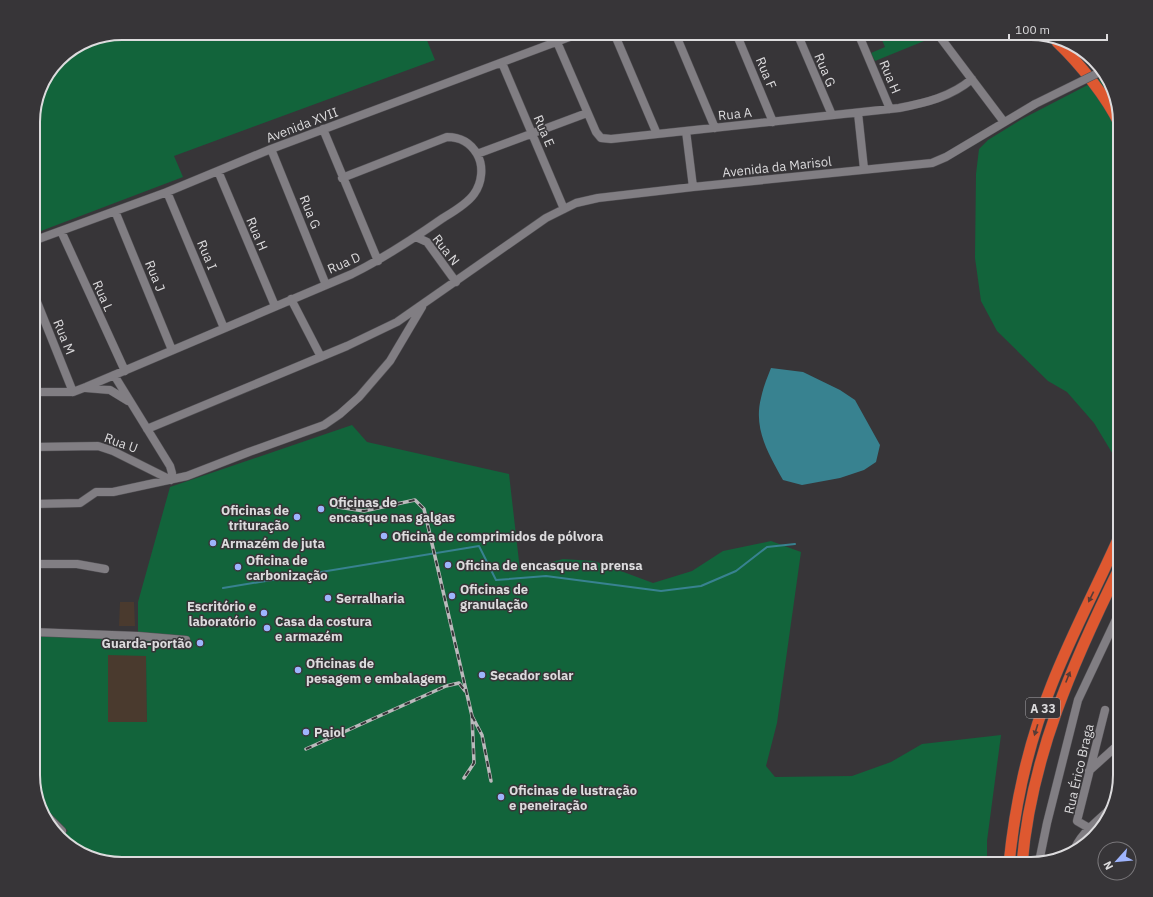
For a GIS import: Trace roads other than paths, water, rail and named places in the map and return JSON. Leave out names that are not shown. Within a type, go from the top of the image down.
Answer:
[{"type":"highway","points":[[1060,45],[1068,52],[1112,113]]},
{"type":"highway","name":"A 33","points":[[1010,857],[1014,821],[1024,771],[1040,718],[1062,658],[1113,551]]},
{"type":"highway","name":"A 33","points":[[1023,857],[1030,806],[1048,734],[1073,666],[1113,580]]},
{"type":"highway","points":[[1028,857],[1035,806],[1048,734]]},
{"type":"street","name":"Avenida XVII","points":[[40,238],[167,192],[323,129],[562,40]]},
{"type":"street","points":[[617,40],[657,134]]},
{"type":"street","points":[[678,40],[715,128]]},
{"type":"street","name":"Rua F","points":[[739,40],[773,122]]},
{"type":"street","name":"Rua G","points":[[800,40],[832,116]]},
{"type":"street","name":"Rua H","points":[[861,40],[890,109]]},
{"type":"street","points":[[941,40],[1004,122]]},
{"type":"street","name":"Rua A","points":[[557,42],[596,132],[601,138],[611,140],[890,109],[924,103],[940,98],[972,79]]},
{"type":"street","name":"Rua E","points":[[502,63],[564,209]]},
{"type":"street","name":"Avenida da Marisol","points":[[146,429],[321,356],[397,322],[546,218],[576,203],[598,198],[693,187],[932,163],[946,157],[1035,104],[1097,73]]},
{"type":"street","points":[[342,178],[447,137],[456,137],[467,142],[477,154],[587,112]]},
{"type":"street","points":[[858,113],[864,169]]},
{"type":"street","points":[[323,129],[342,178],[378,261]]},
{"type":"street","points":[[686,131],[693,187]]},
{"type":"street","name":"Rua G","points":[[271,149],[326,285]]},
{"type":"street","name":"Rua D","points":[[40,392],[73,392],[86,387],[326,285],[378,261],[416,237],[461,206],[474,195],[480,180],[482,167],[477,154]]},
{"type":"street","name":"Rua H","points":[[218,171],[275,306]]},
{"type":"street","name":"Rua I","points":[[167,192],[224,328]]},
{"type":"street","name":"Rua J","points":[[115,211],[172,350]]},
{"type":"street","name":"Rua L","points":[[61,231],[125,371]]},
{"type":"street","name":"Rua N","points":[[416,237],[427,242],[456,282]]},
{"type":"street","points":[[291,299],[321,356]]},
{"type":"street","points":[[40,504],[80,503],[96,492],[113,492],[187,476],[263,446],[324,425],[340,414],[359,397],[390,361],[425,303]]},
{"type":"street","name":"Rua M","points":[[40,314],[73,392]]},
{"type":"street","points":[[114,375],[170,466],[172,473],[171,480]]},
{"type":"street","points":[[86,387],[110,390],[122,396],[131,404]]},
{"type":"street","name":"Rua U","points":[[40,447],[98,446],[113,451],[171,480]]},
{"type":"street","points":[[40,564],[77,564],[105,569]]},
{"type":"street","points":[[1040,856],[1046,823],[1078,700],[1113,626]]},
{"type":"street","points":[[40,632],[138,636],[186,640]]},
{"type":"street","name":"Rua Érico Braga","points":[[1090,828],[1077,821],[1105,710]]},
{"type":"street","points":[[1089,771],[1113,749]]},
{"type":"street","points":[[1078,842],[1101,818]]},
{"type":"water","points":[[771,368],[803,372],[840,390],[855,400],[880,445],[876,462],[864,470],[840,478],[802,485],[783,480],[764,441],[759,420],[759,409],[762,394]]},
{"type":"waterway","points":[[223,588],[479,546],[496,580],[546,576],[661,591],[701,586],[736,571],[767,547],[795,544]]},
{"type":"railway","points":[[338,507],[364,511],[415,500],[424,509],[472,716],[474,763],[464,778]]},
{"type":"railway","points":[[306,749],[446,686],[459,683],[465,691]]},
{"type":"railway","points":[[472,716],[482,735],[491,781]]},
{"type":"place","name":"Oficinas de encasque nas galgas","points":[[321,509]]},
{"type":"place","name":"Oficinas de trituração","points":[[297,517]]},
{"type":"place","name":"Oficina de comprimidos de pólvora","points":[[384,536]]},
{"type":"place","name":"Armazém de juta","points":[[213,543]]},
{"type":"place","name":"Oficina de encasque na prensa","points":[[448,565]]},
{"type":"place","name":"Oficina de carbonização","points":[[238,567]]},
{"type":"place","name":"Oficinas de granulação","points":[[452,596]]},
{"type":"place","name":"Serralharia","points":[[328,598]]},
{"type":"place","name":"Escritório e laboratório","points":[[264,613]]},
{"type":"place","name":"Casa da costura e armazém","points":[[267,628]]},
{"type":"place","name":"Guarda-portão","points":[[200,643]]},
{"type":"place","name":"Oficinas de pesagem e embalagem","points":[[298,670]]},
{"type":"place","name":"Secador solar","points":[[482,675]]},
{"type":"place","name":"Paiol","points":[[306,732]]},
{"type":"place","name":"Oficinas de lustração e peneiração","points":[[501,797]]}]
